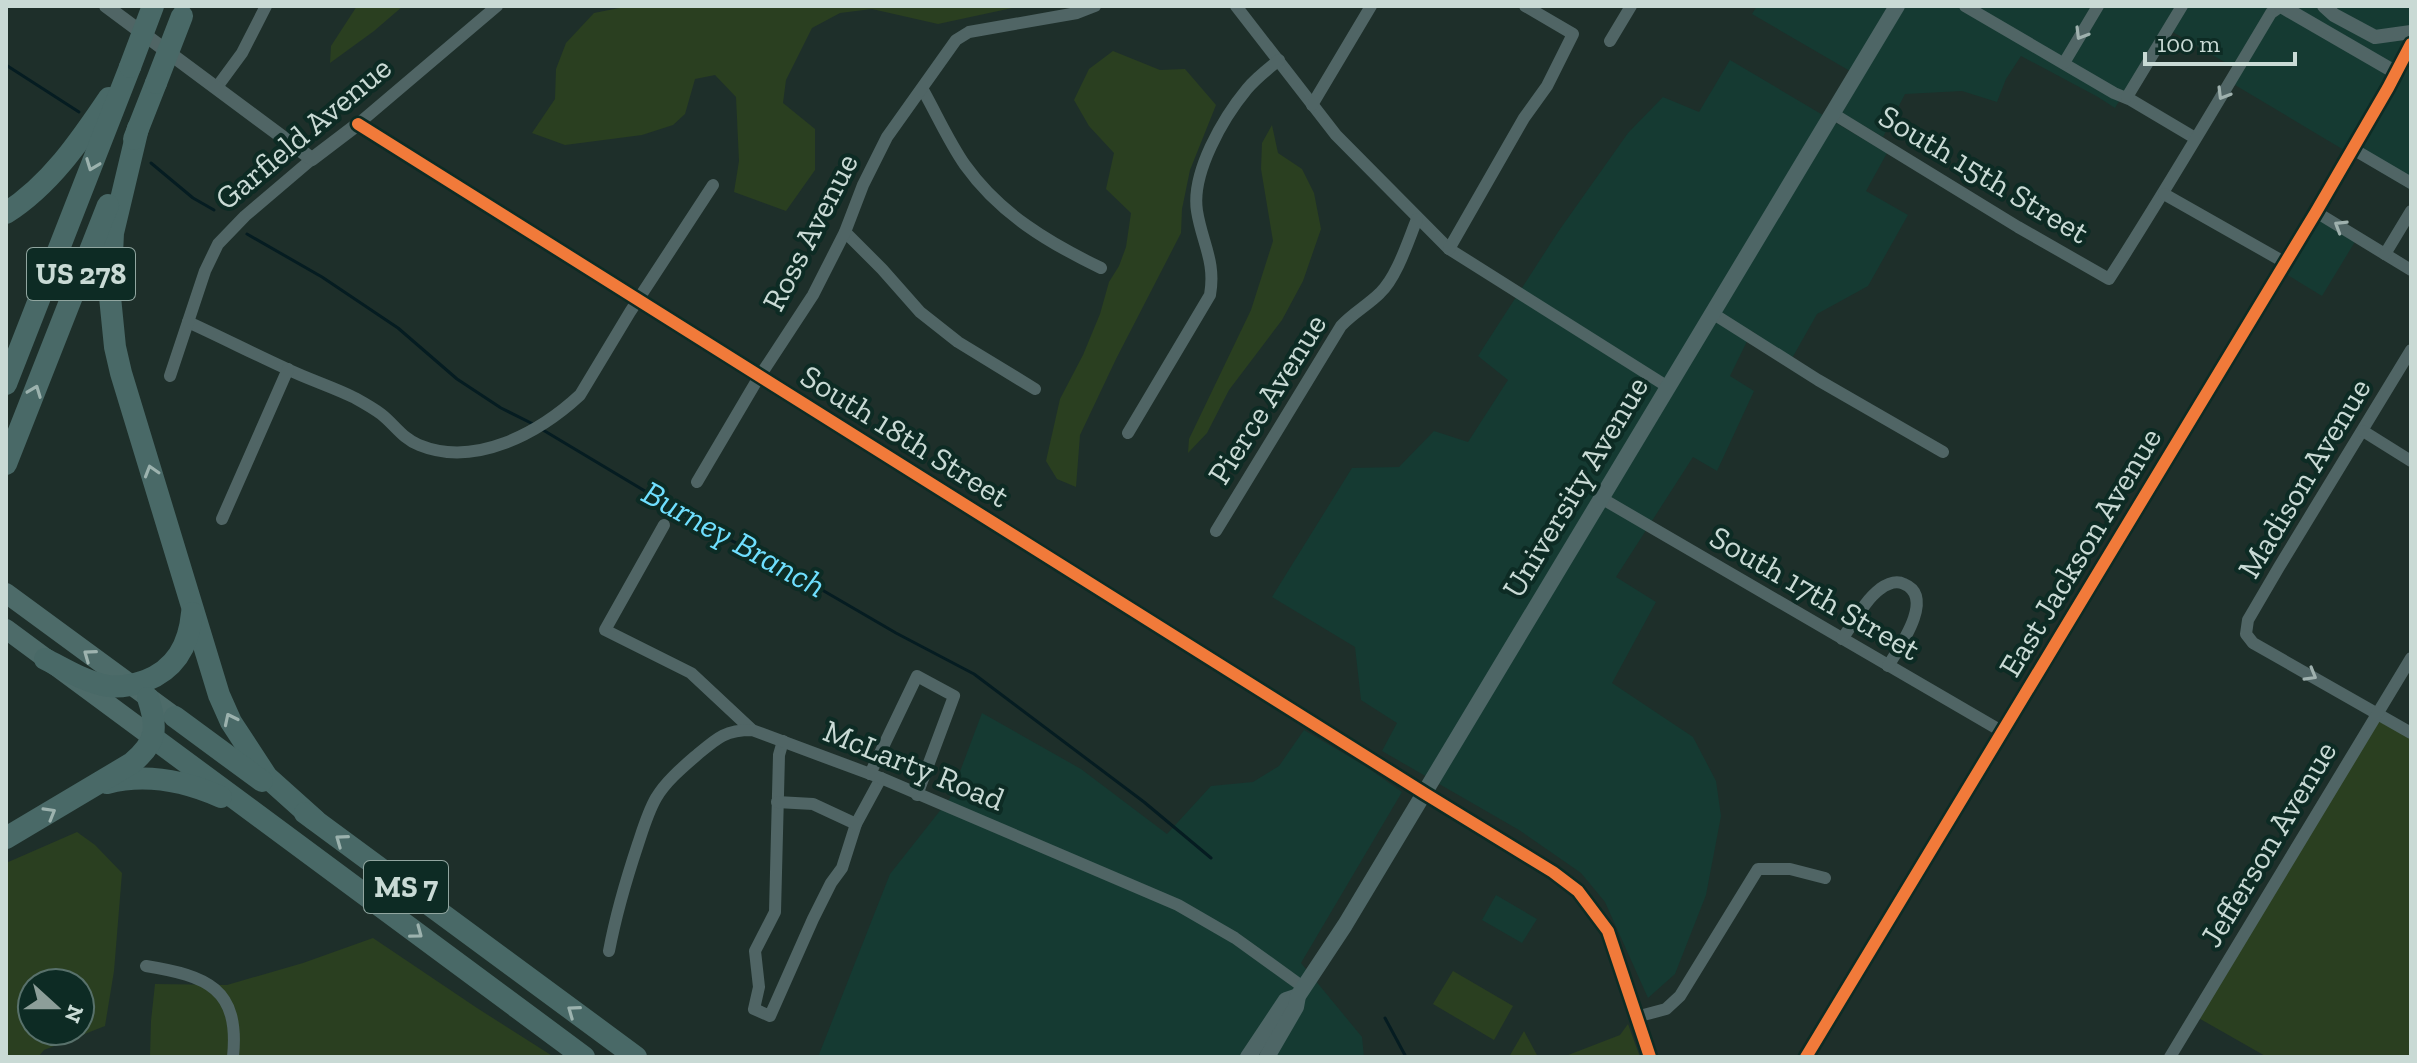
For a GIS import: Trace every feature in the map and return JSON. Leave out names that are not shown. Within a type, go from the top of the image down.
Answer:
[{"type":"highway","name":"US 278","points":[[6,384],[153,6]]},
{"type":"highway","name":"US 278","points":[[6,464],[184,11]]},
{"type":"highway","points":[[6,213],[51,175],[75,148],[129,69]]},
{"type":"highway","points":[[138,128],[113,233],[110,297],[121,373],[219,695],[231,722],[267,777],[315,820]]},
{"type":"highway","name":"MS 7","points":[[6,593],[636,1057]]},
{"type":"highway","points":[[140,692],[177,660],[190,630],[193,606]]},
{"type":"highway","name":"MS 7","points":[[6,629],[584,1057]]},
{"type":"highway","points":[[6,838],[132,763],[147,750],[152,737],[155,718],[140,692],[76,676],[45,659]]},
{"type":"highway","points":[[94,787],[127,779],[159,779],[213,794],[250,809]]},
{"type":"main road","name":"University Avenue","points":[[1267,1057],[1296,1007],[1300,991],[1345,925],[1897,6]]},
{"type":"main road","name":"University Avenue","points":[[1248,1057],[1286,1000],[1300,991]]},
{"type":"street","points":[[106,6],[312,159]]},
{"type":"street","points":[[217,87],[242,53],[266,6]]},
{"type":"street","name":"Garfield Avenue","points":[[170,376],[205,271],[218,244],[245,216],[497,6]]},
{"type":"street","name":"Ross Avenue","points":[[697,482],[813,295],[887,137],[956,40],[969,32],[1077,13],[1095,6]]},
{"type":"street","points":[[1236,6],[1336,135],[1449,249],[1668,387]]},
{"type":"street","points":[[1312,105],[1371,6]]},
{"type":"street","points":[[1449,249],[1524,118],[1547,86],[1573,34],[1525,6]]},
{"type":"street","points":[[1610,41],[1631,6]]},
{"type":"street","points":[[1965,6],[2195,138]]},
{"type":"street","points":[[2064,63],[2098,6]]},
{"type":"street","points":[[2127,97],[2182,6]]},
{"type":"street","points":[[2284,262],[2164,194],[2195,138],[2271,13],[2281,6],[2395,72],[2411,44]]},
{"type":"street","points":[[2324,6],[2334,15],[2375,37],[2411,32]]},
{"type":"street","points":[[1128,433],[1210,295],[1212,265],[1196,206],[1196,187],[1201,171],[1229,113],[1248,87],[1279,60]]},
{"type":"street","name":"East Jackson Avenue","points":[[1806,1057],[2316,212],[2395,72]]},
{"type":"street","points":[[923,90],[965,165],[989,193],[1024,225],[1101,268]]},
{"type":"street","name":"South 15th Street","points":[[1832,113],[2109,279],[2144,220],[2164,194]]},
{"type":"street","name":"South 18th Street","points":[[358,124],[1553,872],[1578,891],[1608,931],[1650,1057]]},
{"type":"street","points":[[2353,149],[2411,183]]},
{"type":"street","points":[[188,322],[355,399],[382,415],[417,444],[439,451],[466,452],[508,442],[528,433],[580,395],[713,185]]},
{"type":"street","points":[[2385,254],[2411,211]]},
{"type":"street","points":[[2316,212],[2411,270]]},
{"type":"street","name":"Pierce Avenue","points":[[1216,531],[1341,326],[1381,292],[1417,219]]},
{"type":"street","points":[[845,232],[920,312],[958,342],[1035,389]]},
{"type":"street","points":[[1712,313],[1818,380],[1943,452]]},
{"type":"street","name":"Madison Avenue","points":[[2378,714],[2253,643],[2246,634],[2248,620],[2411,350]]},
{"type":"street","points":[[222,519],[288,369]]},
{"type":"street","points":[[2363,431],[2411,461]]},
{"type":"street","name":"South 17th Street","points":[[1601,498],[2003,732]]},
{"type":"street","points":[[664,525],[605,630],[691,673],[752,730]]},
{"type":"street","points":[[1842,639],[1867,602],[1881,588],[1895,582],[1903,583],[1912,589],[1916,598],[1915,619],[1888,666]]},
{"type":"street","name":"Jefferson Avenue","points":[[2170,1057],[2411,658]]},
{"type":"street","points":[[783,741],[779,755],[775,912],[755,951],[759,987],[754,1009],[770,1016],[813,919],[842,868],[856,824],[917,676],[954,696],[917,795]]},
{"type":"street","points":[[2378,714],[2411,733]]},
{"type":"street","points":[[609,951],[619,900],[657,797],[687,763],[723,733],[752,730]]},
{"type":"street","name":"McLarty Road","points":[[752,730],[876,776],[1178,905],[1235,938],[1300,991]]},
{"type":"street","points":[[779,771],[786,762],[806,749]]},
{"type":"street","points":[[777,802],[813,804],[856,824]]},
{"type":"street","points":[[1636,1017],[1666,1009],[1680,996],[1758,869],[1790,869],[1825,878]]},
{"type":"street","points":[[146,966],[207,983],[222,994],[232,1013],[235,1035],[233,1057]]},
{"type":"shaded area","points":[[357,6],[403,6],[330,63],[331,46]]},
{"type":"shaded area","points":[[629,6],[1021,6],[938,24],[872,9],[840,13],[812,28],[786,80],[783,103],[815,129],[815,170],[786,211],[734,192],[739,161],[736,97],[715,75],[695,79],[685,114],[673,125],[642,135],[565,145],[532,133],[555,99],[556,69],[566,43],[594,13]]},
{"type":"shaded area","points":[[1757,6],[2411,6],[2411,190],[2235,85],[2240,71],[2164,27],[2115,108],[2021,56],[2006,79],[1997,102],[1962,91],[1905,94],[1883,137],[1842,113],[1862,78],[1752,14]]},
{"type":"shaded area","points":[[1113,51],[1160,70],[1185,69],[1216,105],[1190,170],[1182,209],[1181,233],[1080,435],[1076,487],[1057,479],[1046,461],[1060,399],[1083,355],[1109,282],[1119,266],[1126,247],[1131,213],[1106,189],[1114,153],[1089,126],[1074,100],[1089,69]]},
{"type":"shaded area","points":[[1730,60],[1887,153],[1866,191],[1908,215],[1868,286],[1817,314],[1791,360],[1752,331],[1730,376],[1754,391],[1717,471],[1693,457],[1616,577],[1656,602],[1612,683],[1693,737],[1716,781],[1721,816],[1706,895],[1675,974],[1648,998],[1605,902],[1581,873],[1519,830],[1382,751],[1397,723],[1361,700],[1355,647],[1272,597],[1352,468],[1399,467],[1434,431],[1468,442],[1508,380],[1478,356],[1558,232],[1628,133],[1663,97],[1699,112]]},
{"type":"shaded area","points":[[1272,125],[1278,153],[1302,169],[1314,193],[1321,229],[1303,281],[1282,320],[1229,390],[1207,433],[1188,453],[1189,439],[1251,310],[1273,241],[1261,169],[1262,143]]},
{"type":"shaded area","points":[[2320,218],[2356,240],[2322,296],[2286,274]]},
{"type":"shaded area","points":[[982,713],[1081,769],[1167,834],[1211,786],[1253,782],[1279,766],[1304,730],[1402,792],[1301,963],[1362,1037],[1364,1057],[818,1057],[890,874],[950,798]]},
{"type":"shaded area","points":[[2378,714],[2411,733],[2411,1057],[2267,1057],[2195,1016]]},
{"type":"shaded area","points":[[77,832],[95,845],[122,873],[114,971],[105,1026],[96,1030],[96,967],[16,967],[16,1047],[52,1047],[38,1057],[6,1057],[6,863]]},
{"type":"shaded area","points":[[1496,895],[1537,919],[1522,943],[1482,920]]},
{"type":"shaded area","points":[[373,938],[554,1057],[150,1057],[155,984],[227,985]]},
{"type":"shaded area","points":[[1453,971],[1513,1006],[1494,1040],[1433,1004]]},
{"type":"shaded area","points":[[1628,1024],[1640,1057],[1563,1057],[1620,1035]]},
{"type":"shaded area","points":[[1524,1031],[1538,1057],[1509,1057]]},
{"type":"waterway","name":"Burney Branch","points":[[6,65],[79,112]]},
{"type":"waterway","name":"Burney Branch","points":[[151,163],[193,198],[214,210]]},
{"type":"waterway","name":"Burney Branch","points":[[247,234],[322,277],[398,328],[457,379],[501,408],[533,424]]},
{"type":"waterway","name":"Burney Branch","points":[[543,430],[705,527],[974,674],[1144,802],[1211,858]]},
{"type":"waterway","name":"Burney Branch","points":[[1385,1018],[1406,1057]]},
{"type":"cycle path","points":[[1806,1057],[2316,212],[2411,44]]},
{"type":"cycle path","points":[[358,124],[1553,872],[1578,891],[1608,931],[1650,1057]]}]
